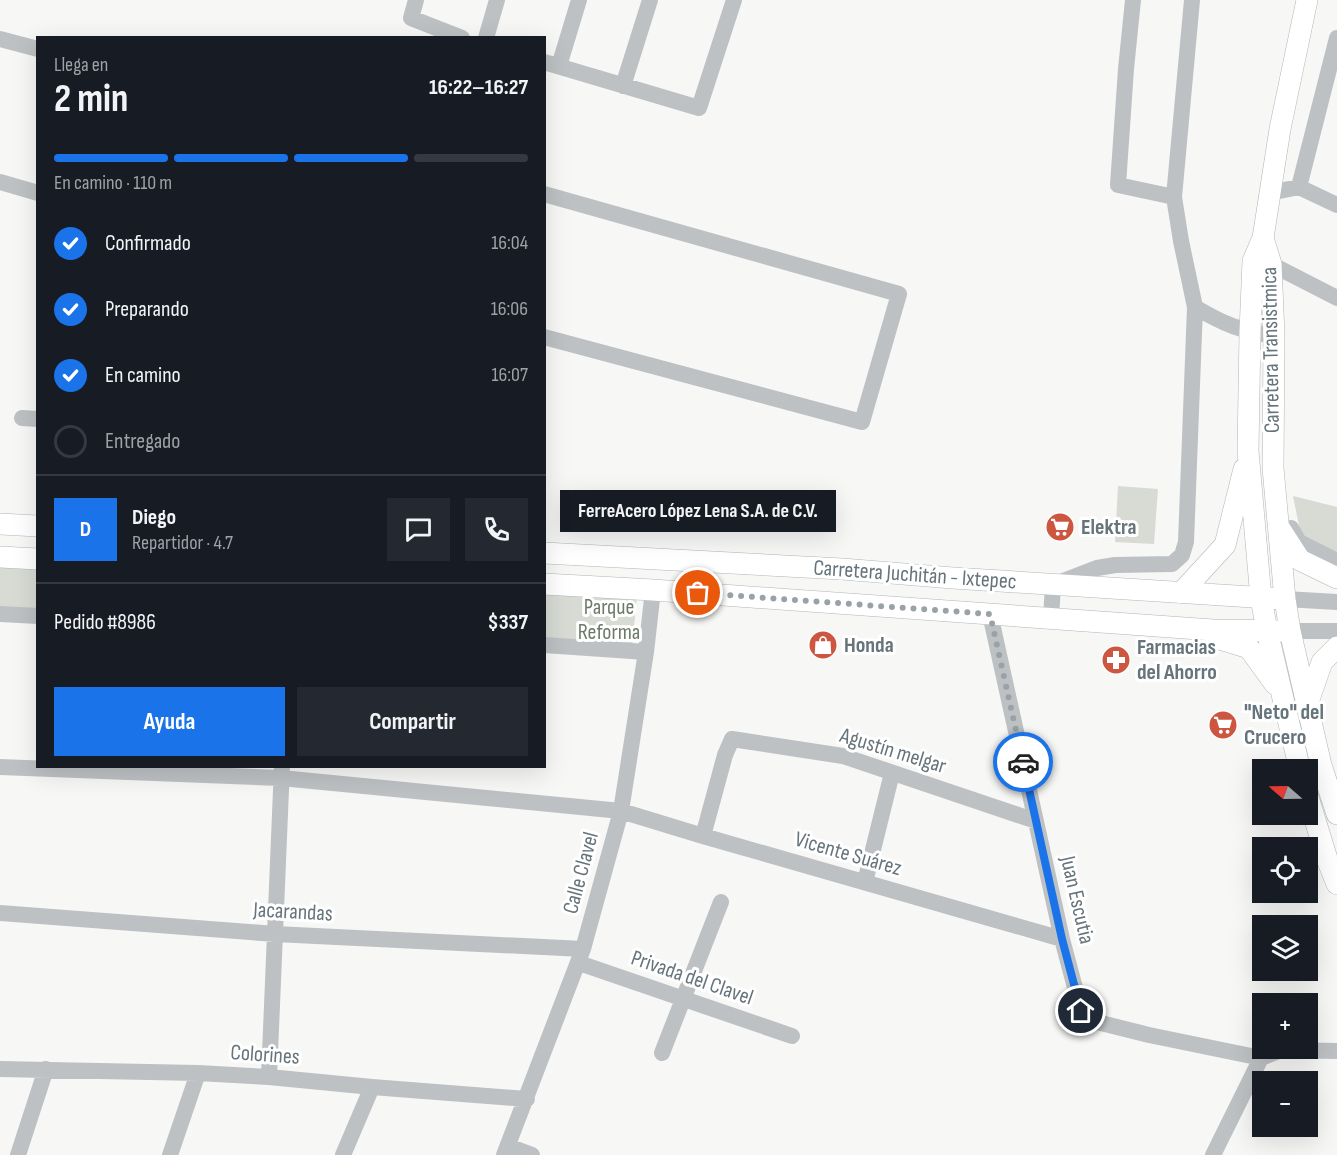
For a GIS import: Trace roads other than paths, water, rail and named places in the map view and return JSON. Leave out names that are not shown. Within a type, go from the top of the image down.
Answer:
[{"type":"main road","name":"Carretera Transistmica","points":[[1297,759],[1260,598],[1248,451],[1250,332],[1280,129],[1307,0]]},
{"type":"main road","name":"Carretera Transistmica","points":[[1262,262],[1274,336],[1273,468],[1285,599],[1290,631],[1321,765],[1337,814]]},
{"type":"main road","points":[[1181,593],[1226,545],[1248,451]]},
{"type":"main road","points":[[0,524],[36,526]]},
{"type":"main road","points":[[1279,527],[1300,560],[1337,578]]},
{"type":"main road","name":"Carretera Juchitán - Ixtepec","points":[[546,553],[830,568],[1053,585],[1285,599]]},
{"type":"main road","points":[[0,557],[36,559]]},
{"type":"main road","name":"Carretera Juchitán - Ixtepec","points":[[546,584],[1213,630],[1290,631]]},
{"type":"main road","points":[[1184,627],[1249,648],[1281,694]]},
{"type":"main road","points":[[1307,705],[1322,662],[1337,647]]},
{"type":"main road","points":[[1317,825],[1337,884]]},
{"type":"street","points":[[416,0],[411,18],[457,36]]},
{"type":"street","points":[[487,36],[497,0]]},
{"type":"street","points":[[579,0],[552,64],[699,108],[734,0]]},
{"type":"street","points":[[623,86],[650,0]]},
{"type":"street","points":[[1132,0],[1118,185],[1173,197]]},
{"type":"street","points":[[1051,618],[1053,585],[1097,568],[1115,564],[1172,564],[1182,555],[1186,542],[1195,307],[1173,197],[1192,0]]},
{"type":"street","points":[[0,39],[36,48]]},
{"type":"street","points":[[1299,188],[1336,43]]},
{"type":"street","points":[[0,182],[36,192]]},
{"type":"street","points":[[1270,193],[1299,188],[1337,205]]},
{"type":"street","points":[[546,195],[899,294],[862,422],[546,338]]},
{"type":"street","points":[[1262,262],[1337,298]]},
{"type":"street","points":[[1195,307],[1225,324],[1250,332],[1274,336]]},
{"type":"street","points":[[1276,502],[1299,542],[1337,561]]},
{"type":"street","name":"Calle Clavel","points":[[506,1150],[581,956],[621,811],[646,652],[653,590]]},
{"type":"street","points":[[1285,599],[1337,602]]},
{"type":"street","points":[[0,614],[36,616]]},
{"type":"street","name":"Juan Escutia","points":[[990,614],[1062,939],[1081,1011],[1084,1016],[1093,1021],[1252,1056]]},
{"type":"street","points":[[1290,631],[1337,632]]},
{"type":"street","points":[[546,645],[646,652]]},
{"type":"street","name":"Agustín melgar","points":[[703,836],[725,755],[732,739],[843,756],[1036,821]]},
{"type":"street","name":"Vicente Suárez","points":[[0,767],[36,768]]},
{"type":"street","name":"Vicente Suárez","points":[[56,768],[281,772],[621,811],[1062,939]]},
{"type":"street","points":[[269,1077],[281,772]]},
{"type":"street","points":[[865,882],[892,773]]},
{"type":"street","points":[[662,1053],[722,902]]},
{"type":"street","name":"Jacarandas","points":[[0,913],[581,956]]},
{"type":"street","name":"Privada del Clavel","points":[[581,956],[684,999],[792,1036]]},
{"type":"street","points":[[1318,1051],[1337,1051]]},
{"type":"street","points":[[1213,1155],[1261,1059]]},
{"type":"street","name":"Colorines","points":[[0,1069],[198,1073],[269,1077],[527,1099]]},
{"type":"street","points":[[18,1155],[46,1069]]},
{"type":"street","points":[[170,1155],[198,1073]]},
{"type":"street","points":[[343,1155],[372,1087]]},
{"type":"street","points":[[506,1150],[532,1155]]},
{"type":"place","name":"Elektra","points":[[1060,527]]},
{"type":"place","name":"FerreAcero López Lena S.A. de C.V.","points":[[698,593]]},
{"type":"place","name":"Honda","points":[[823,645]]},
{"type":"place","name":"Farmacias del Ahorro","points":[[1116,660]]},
{"type":"place","name":"\"Neto\" del Crucero","points":[[1223,725]]},
{"type":"park label","name":"Parque Reforma","points":[[609,620]]}]
